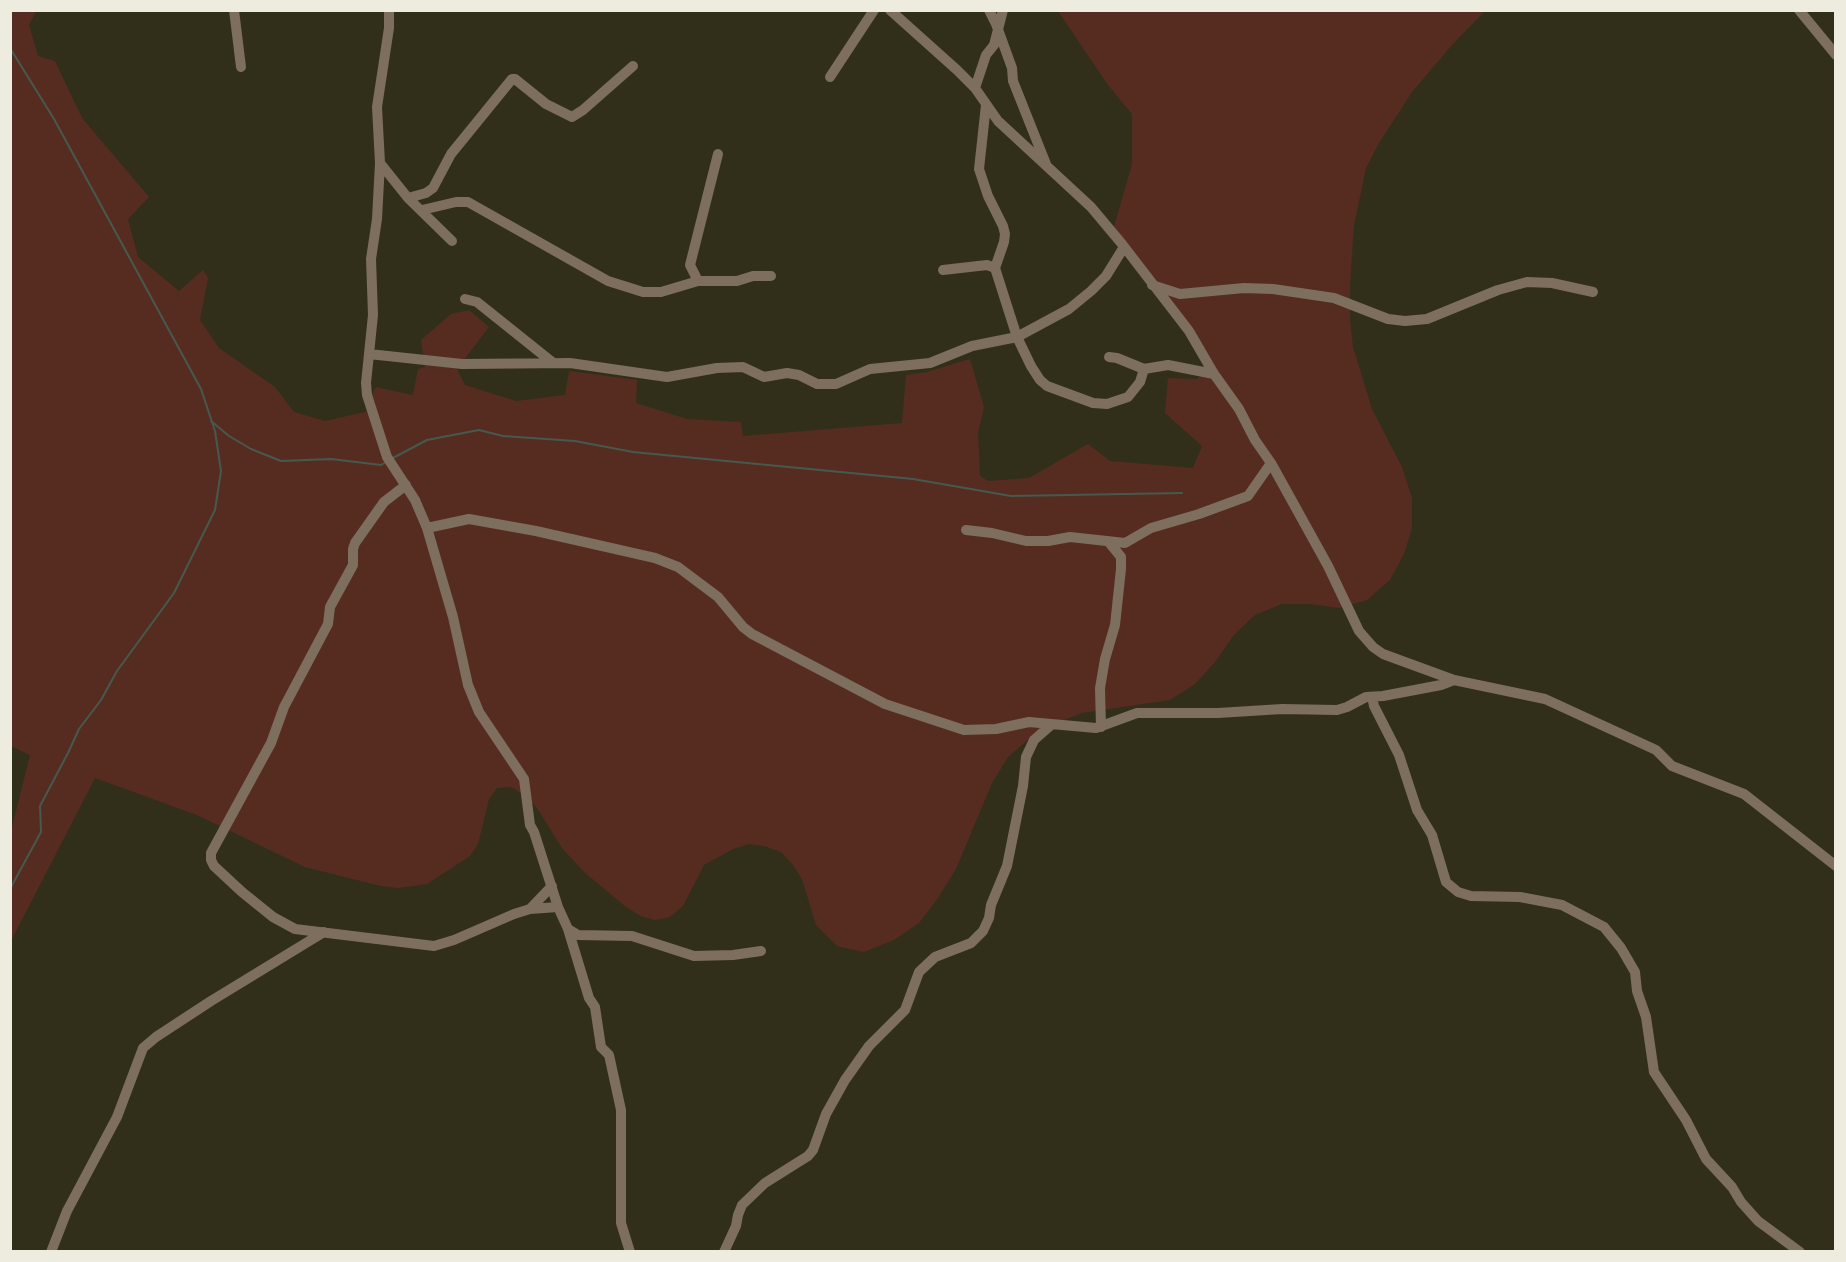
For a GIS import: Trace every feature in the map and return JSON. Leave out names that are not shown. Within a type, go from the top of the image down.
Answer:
[{"type":"street","points":[[234,10],[241,67]]},
{"type":"street","points":[[389,10],[389,28],[378,107],[380,163],[377,219],[371,259],[373,315],[367,395],[387,456],[420,509],[427,528],[453,617],[468,685],[485,724],[524,779],[530,825],[558,907],[568,929],[589,998],[595,1007],[601,1047],[609,1055],[621,1110],[621,1228],[630,1251]]},
{"type":"street","points":[[830,77],[874,10]]},
{"type":"street","points":[[890,10],[975,88],[998,121],[1091,207],[1189,331],[1271,463],[1371,650],[1454,680],[1545,699],[1656,750],[1672,766],[1744,794],[1836,866]]},
{"type":"street","points":[[989,10],[998,29],[1013,81],[1047,167]]},
{"type":"street","points":[[975,88],[984,58],[994,45],[1003,10]]},
{"type":"street","points":[[1799,10],[1836,55]]},
{"type":"street","points":[[408,198],[426,193],[433,188],[451,154],[512,79],[546,104],[572,117],[633,66]]},
{"type":"street","points":[[986,105],[979,170],[1005,234],[995,268],[1017,337],[1031,366],[1047,386],[1093,403],[1107,404],[1128,397],[1140,382],[1143,369]]},
{"type":"street","points":[[698,281],[690,265],[718,154]]},
{"type":"street","points":[[380,163],[408,198],[452,241]]},
{"type":"street","points":[[422,210],[456,202],[468,202],[608,281],[643,292],[661,292],[698,281],[737,281],[753,276],[771,276]]},
{"type":"street","points":[[369,354],[462,364],[552,362],[611,367],[667,377],[717,368],[743,368],[760,376],[787,373],[826,385],[844,382],[870,369],[930,363],[972,346],[1017,337],[1049,321],[1091,291],[1106,276],[1124,247]]},
{"type":"street","points":[[943,270],[987,264],[995,268]]},
{"type":"street","points":[[1151,285],[1180,294],[1244,288],[1273,289],[1334,298],[1388,319],[1405,321],[1427,319],[1498,290],[1527,282],[1552,283],[1593,292]]},
{"type":"street","points":[[465,299],[477,302],[552,362]]},
{"type":"street","points":[[1109,357],[1143,369],[1168,365],[1214,374]]},
{"type":"street","points":[[966,530],[1026,541],[1048,541],[1070,537],[1125,543],[1151,528],[1248,496],[1271,463]]},
{"type":"street","points":[[406,485],[384,502],[355,543],[353,567],[330,607],[328,624],[284,707],[271,743],[211,853],[214,866],[273,917],[295,929],[434,946],[530,909],[558,907]]},
{"type":"street","points":[[427,528],[469,519],[536,531],[655,558],[678,567],[715,594],[752,634],[891,706],[964,730],[996,729],[1029,722],[1087,728],[1101,727],[1137,714],[1282,709],[1336,710],[1366,696],[1372,697],[1442,685],[1454,680]]},
{"type":"street","points":[[1101,727],[1100,688],[1105,659],[1115,625],[1121,569],[1121,557],[1108,541]]},
{"type":"street","points":[[1372,697],[1374,706],[1399,755],[1417,810],[1432,835],[1446,882],[1464,895],[1520,897],[1562,905],[1576,910],[1605,927],[1635,972],[1637,991],[1646,1017],[1654,1071],[1686,1120],[1706,1159],[1732,1187],[1741,1202],[1758,1221],[1800,1251]]},
{"type":"street","points":[[724,1251],[736,1226],[739,1211],[751,1196],[810,1154],[826,1114],[845,1080],[869,1046],[904,1010],[919,972],[935,957],[971,943],[984,931],[991,904],[1007,867],[1023,786],[1026,757],[1034,740],[1051,725]]},
{"type":"street","points":[[530,909],[552,886]]},
{"type":"street","points":[[568,929],[578,935],[632,936],[694,956],[733,955],[761,951]]},
{"type":"street","points":[[51,1251],[67,1210],[117,1117],[144,1048],[156,1037],[211,1001],[324,932]]},
{"type":"shaded area","points":[[11,11],[36,11],[29,25],[38,56],[55,61],[82,118],[149,197],[128,219],[138,257],[179,291],[203,270],[208,278],[200,320],[219,348],[275,387],[294,412],[325,421],[373,410],[371,396],[376,387],[413,395],[418,369],[425,367],[421,340],[451,314],[469,310],[489,327],[457,369],[465,385],[516,401],[565,395],[569,371],[637,380],[636,403],[687,419],[741,422],[743,436],[902,423],[906,375],[927,372],[970,359],[984,407],[978,433],[980,476],[988,481],[1029,478],[1088,444],[1110,461],[1193,468],[1202,446],[1165,413],[1168,378],[1196,379],[1212,370],[1114,227],[1132,164],[1132,114],[1108,85],[1058,11],[1485,11],[1412,92],[1379,143],[1366,168],[1354,225],[1350,284],[1353,347],[1372,409],[1402,467],[1412,498],[1412,528],[1404,554],[1390,580],[1367,600],[1339,608],[1311,604],[1282,604],[1255,615],[1234,635],[1215,662],[1195,684],[1170,700],[1082,713],[1054,724],[1030,738],[1008,757],[992,783],[956,869],[919,923],[894,940],[864,952],[837,946],[816,925],[802,879],[793,865],[781,852],[764,846],[749,844],[733,849],[704,865],[683,906],[670,917],[655,920],[641,916],[626,907],[584,872],[562,848],[537,808],[525,795],[511,787],[497,788],[489,799],[478,844],[470,856],[427,884],[398,888],[305,867],[197,815],[95,778],[11,941],[11,831],[30,755],[11,746]]},
{"type":"waterway","points":[[10,48],[54,119],[201,389],[215,431],[221,471],[215,510],[174,593],[117,671],[101,700],[79,729],[40,806],[41,832],[10,889]]},
{"type":"waterway","points":[[211,421],[229,436],[251,449],[281,461],[331,459],[381,465],[386,462]]},
{"type":"waterway","points":[[391,459],[427,440],[479,430],[503,436],[575,441],[633,452],[913,479],[1011,496],[1182,493]]}]
